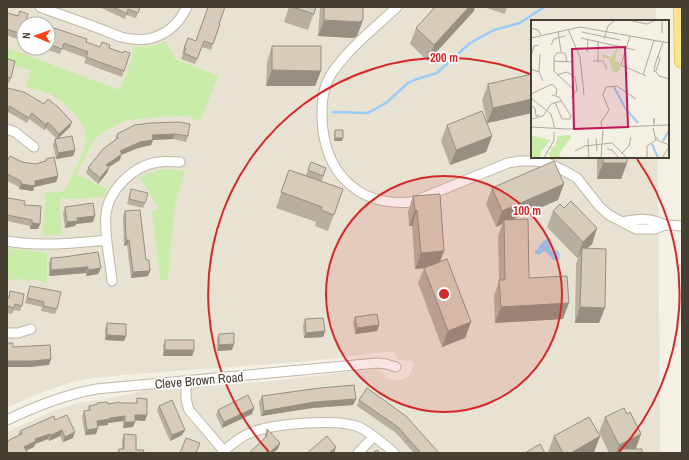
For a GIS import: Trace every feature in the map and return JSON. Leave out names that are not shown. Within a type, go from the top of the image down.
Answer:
[{"type":"main road","points":[[681,7],[682,61]]},
{"type":"street","points":[[40,7],[120,37],[137,40],[156,37],[171,29],[183,17],[188,7]]},
{"type":"street","points":[[397,7],[345,56],[328,79],[324,90],[322,107],[325,147],[340,175],[354,189],[370,198],[392,202],[412,202],[508,163],[536,161],[550,164],[577,178],[599,206],[609,215],[639,230],[655,229],[665,225],[682,226]]},
{"type":"street","points":[[7,129],[15,132],[34,147]]},
{"type":"street","points":[[112,281],[107,240],[106,215],[108,203],[113,193],[124,180],[141,167],[159,162],[180,162]]},
{"type":"street","points":[[7,241],[52,245],[107,240]]},
{"type":"street","points":[[7,333],[18,333],[31,329]]},
{"type":"street","name":"Cleve Brown Road","points":[[7,420],[36,406],[75,393],[122,386],[186,382],[377,363],[396,367]]},
{"type":"street","points":[[186,382],[186,399],[189,410],[223,452],[244,435],[256,430],[322,422],[350,424],[360,427],[394,453]]},
{"type":"street","points":[[358,453],[373,437]]},
{"type":"shaded area","points":[[7,7],[656,7],[656,20],[531,20],[531,158],[658,158],[660,453],[7,453],[7,432],[53,411],[78,403],[116,397],[145,390],[262,382],[376,369],[381,371],[388,379],[398,381],[408,377],[413,365],[412,361],[398,360],[394,351],[310,361],[122,375],[86,379],[66,384],[32,396],[7,408]]},
{"type":"green space","points":[[166,41],[175,59],[218,76],[200,121],[187,116],[155,117],[124,121],[104,132],[94,140],[76,174],[107,189],[103,197],[76,199],[60,198],[61,235],[42,235],[46,198],[44,193],[64,191],[74,173],[84,149],[86,143],[85,131],[79,119],[58,99],[50,94],[26,87],[31,70],[7,64],[7,48],[16,51],[16,56],[29,56],[120,90],[132,58],[133,47],[153,46]]},
{"type":"green space","points":[[165,169],[185,171],[175,204],[168,279],[160,280],[152,212],[159,208],[140,178],[146,174]]},
{"type":"green space","points":[[7,248],[47,253],[47,283],[31,278],[30,282],[16,278],[7,282]]},
{"type":"water","points":[[547,239],[551,241],[550,249],[552,251],[556,250],[559,252],[560,259],[553,260],[545,251],[539,255],[534,253],[544,240]]},
{"type":"building","points":[[113,7],[140,7],[138,13],[128,9],[127,14]]},
{"type":"building","points":[[208,7],[225,7],[213,44],[204,41],[197,59],[184,53],[186,48],[184,48],[188,38],[196,41]]},
{"type":"building","points":[[292,7],[316,7],[314,14]]},
{"type":"building","points":[[324,7],[363,7],[363,20],[360,22],[324,20]]},
{"type":"building","points":[[435,7],[469,7],[434,45],[416,28]]},
{"type":"building","points":[[20,11],[28,14],[27,16],[18,16]]},
{"type":"building","points":[[8,13],[18,16],[16,16],[16,32],[7,29]]},
{"type":"building","points":[[56,29],[87,39],[86,42],[100,47],[102,42],[110,45],[109,48],[123,53],[124,51],[130,53],[124,71],[86,57],[88,52],[64,43],[62,49],[56,47]]},
{"type":"building","points":[[272,46],[321,46],[321,71],[272,70]]},
{"type":"building","points":[[7,59],[15,61],[11,78],[7,77]]},
{"type":"building","points":[[531,74],[531,99],[493,108],[488,84]]},
{"type":"building","points":[[7,88],[24,92],[44,104],[48,99],[72,122],[59,134],[48,122],[46,125],[32,113],[29,118],[9,106],[9,111],[7,111]]},
{"type":"building","points":[[482,111],[492,136],[456,150],[447,125]]},
{"type":"building","points":[[179,122],[190,124],[188,136],[175,134],[152,135],[153,140],[140,142],[120,151],[122,154],[106,165],[109,167],[100,178],[88,168],[103,149],[118,138],[117,134],[135,125]]},
{"type":"building","points":[[335,130],[343,130],[343,138],[335,138]]},
{"type":"building","points":[[72,136],[75,150],[58,153],[55,139]]},
{"type":"building","points":[[10,156],[22,162],[35,164],[54,157],[58,176],[35,181],[35,186],[21,184],[21,181],[7,174],[7,161]]},
{"type":"building","points":[[603,158],[627,158],[627,163],[603,163]]},
{"type":"building","points":[[554,161],[564,184],[502,211],[492,188]]},
{"type":"building","points":[[311,162],[326,168],[323,176],[308,170]]},
{"type":"building","points":[[289,170],[343,189],[334,215],[321,210],[322,207],[281,192]]},
{"type":"building","points":[[131,189],[148,193],[145,203],[129,199]]},
{"type":"building","points":[[440,194],[444,251],[421,253],[417,210],[415,210],[413,196]]},
{"type":"building","points":[[7,196],[8,198],[25,201],[24,205],[41,206],[40,224],[32,223],[32,220],[7,215]]},
{"type":"building","points":[[571,201],[597,228],[583,242],[553,211],[560,204],[564,208]]},
{"type":"building","points":[[93,203],[95,216],[77,218],[78,221],[67,222],[65,207]]},
{"type":"building","points":[[140,210],[146,260],[149,260],[150,271],[133,272],[129,240],[126,240],[125,211]]},
{"type":"building","points":[[528,219],[529,278],[567,276],[569,303],[501,307],[499,280],[505,280],[504,220]]},
{"type":"building","points":[[582,248],[606,249],[605,308],[580,307]]},
{"type":"building","points":[[98,252],[101,268],[88,270],[88,267],[51,270],[51,258]]},
{"type":"building","points":[[447,259],[471,322],[448,331],[424,268]]},
{"type":"building","points":[[30,286],[61,292],[57,309],[43,306],[44,302],[27,298]]},
{"type":"building","points":[[10,291],[24,294],[22,306],[15,304],[14,308],[7,306],[7,298],[9,298]]},
{"type":"building","points":[[377,314],[379,325],[357,328],[355,317]]},
{"type":"building","points":[[323,318],[325,331],[306,333],[305,319]]},
{"type":"building","points":[[107,323],[126,324],[126,336],[107,335]]},
{"type":"building","points":[[234,333],[234,344],[219,345],[219,334]]},
{"type":"building","points":[[165,340],[194,340],[194,350],[165,350]]},
{"type":"building","points":[[7,343],[13,343],[13,347],[50,345],[51,359],[7,361]]},
{"type":"building","points":[[354,385],[356,399],[314,402],[264,411],[262,396]]},
{"type":"building","points":[[367,388],[406,416],[439,453],[421,453],[398,427],[359,400]]},
{"type":"building","points":[[248,395],[254,408],[224,422],[218,410]]},
{"type":"building","points":[[137,398],[147,399],[147,415],[135,415],[135,422],[125,422],[125,416],[97,421],[98,428],[87,430],[84,411],[90,410],[89,406],[107,402],[108,404],[120,402],[137,403]]},
{"type":"building","points":[[172,400],[185,430],[172,435],[159,406]]},
{"type":"building","points":[[624,408],[627,414],[630,412],[641,434],[619,445],[605,417]]},
{"type":"building","points":[[67,415],[75,432],[65,437],[62,430],[51,435],[50,434],[35,439],[36,441],[24,447],[27,452],[25,453],[7,453],[7,442],[22,434],[20,431],[54,416],[55,420]]},
{"type":"building","points":[[589,417],[600,436],[571,453],[563,453],[554,436]]},
{"type":"building","points":[[267,429],[280,443],[269,453],[249,453],[267,436]]},
{"type":"building","points":[[124,434],[136,435],[136,450],[144,450],[143,453],[119,453],[119,449],[124,449]]},
{"type":"building","points":[[327,436],[336,447],[329,453],[307,453]]},
{"type":"building","points":[[186,438],[200,443],[196,453],[180,453]]},
{"type":"building","points":[[540,444],[545,453],[525,453]]},
{"type":"building","points":[[621,449],[642,449],[642,453],[621,453]]},
{"type":"building","points":[[377,450],[380,453],[373,453]]},
{"type":"waterway","points":[[333,112],[368,113],[386,103],[408,83],[437,73],[470,43],[494,30],[520,23],[544,7]]}]
